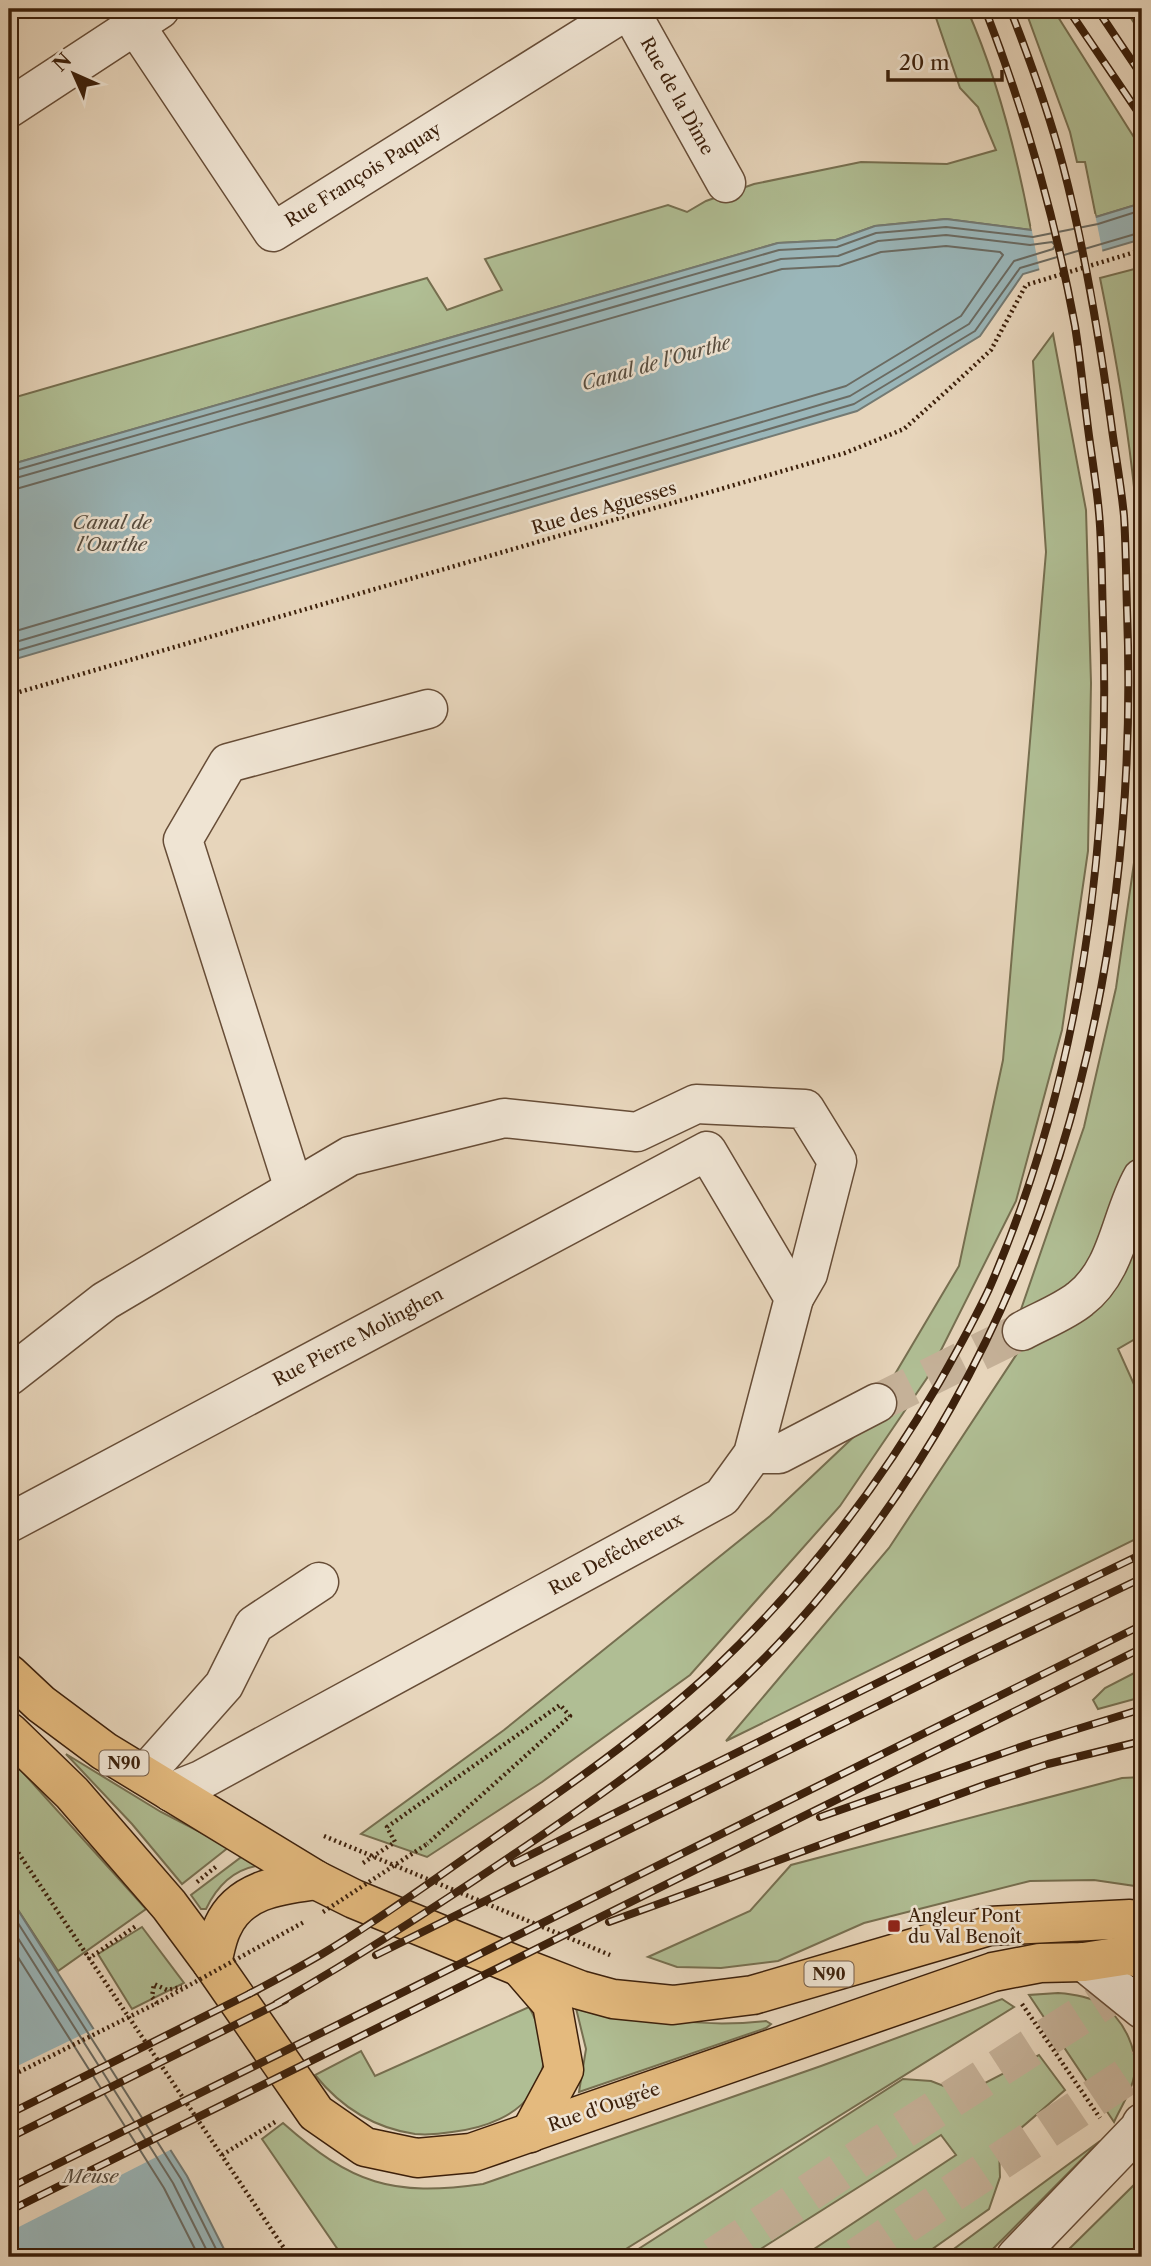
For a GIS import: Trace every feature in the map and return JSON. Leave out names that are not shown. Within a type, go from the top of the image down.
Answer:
[{"type":"main road","name":"N90","points":[[9,1674],[41,1704],[94,1743],[158,1783],[319,1896],[354,1899],[580,1990],[614,1999],[673,2005],[753,1995],[989,1926],[1130,1919],[1142,1922]]},
{"type":"main road","name":"Rue d'Ougrée","points":[[9,1732],[72,1793],[169,1905],[316,2113],[365,2147],[417,2158],[471,2153],[993,1972],[1040,1963],[1084,1962],[1129,1955],[1142,1959]]},
{"type":"main road","points":[[212,1963],[223,1925],[244,1898],[278,1885],[319,1896]]},
{"type":"main road","name":"N90","points":[[518,1966],[552,2004],[564,2070],[530,2133]]},
{"type":"street","name":"Rue François Paquay","points":[[148,17],[273,232],[629,9]]},
{"type":"street","name":"Rue de la Dîme","points":[[629,9],[726,183]]},
{"type":"street","points":[[9,108],[148,17]]},
{"type":"street","points":[[9,1376],[105,1301],[294,1189],[183,840],[228,763],[428,709]]},
{"type":"street","name":"Rue Defêchereux","points":[[158,1783],[201,1780],[722,1497],[753,1454],[794,1298],[808,1273],[837,1161],[805,1109],[695,1104],[637,1132],[504,1118],[350,1156],[294,1189]]},
{"type":"street","name":"Rue Pierre Molinghen","points":[[9,1523],[707,1151],[794,1298]]},
{"type":"street","points":[[1021,1331],[1080,1299],[1108,1268],[1130,1198],[1142,1178]]},
{"type":"street","points":[[753,1454],[779,1454],[877,1403]]},
{"type":"street","points":[[158,1783],[224,1685],[254,1625],[319,1582]]},
{"type":"street","points":[[1084,1962],[1140,2025]]},
{"type":"street","points":[[1016,2257],[1139,2129],[1139,2108]]},
{"type":"path","name":"Rue des Aguesses","points":[[9,695],[845,453],[904,429],[991,350],[1026,285],[1142,250]]},
{"type":"path","points":[[319,1896],[427,1844],[570,1716],[560,1705],[387,1827],[395,1842],[370,1856],[615,1957]]},
{"type":"path","points":[[9,1839],[290,2257]]},
{"type":"path","points":[[9,2077],[157,2003],[304,1922]]},
{"type":"path","points":[[157,2003],[152,1997],[153,1984],[167,1990]]},
{"type":"path","points":[[1015,1994],[1104,2125]]},
{"type":"path","points":[[1139,2108],[1140,2025]]},
{"type":"path","points":[[222,2155],[277,2121]]},
{"type":"green space","points":[[933,9],[967,9],[1005,118],[1031,230],[946,219],[875,226],[836,240],[778,243],[9,465],[9,399],[427,278],[447,310],[502,290],[485,259],[668,205],[687,212],[706,201],[754,184],[861,162],[947,164],[996,150],[978,107],[960,88]]},
{"type":"green space","points":[[1025,9],[1053,9],[1142,150],[1142,203],[1096,217],[1085,162],[1077,162],[1070,132]]},
{"type":"green space","points":[[1125,9],[1142,9],[1142,35]]},
{"type":"green space","points":[[1142,267],[1142,625],[1139,538],[1130,450],[1100,278]]},
{"type":"green space","points":[[1053,334],[1086,510],[1091,683],[1088,851],[1062,1030],[1016,1201],[927,1378],[840,1506],[690,1675],[542,1782],[427,1857],[361,1834],[504,1730],[770,1516],[863,1428],[959,1266],[1003,1060],[1046,552],[1033,361]]},
{"type":"green space","points":[[1142,722],[1142,1157],[1131,1173],[1142,1224],[1142,1335],[1118,1349],[1142,1402],[1142,1536],[726,1741],[889,1548],[1026,1340],[1017,1321],[1084,1127],[1116,988],[1137,842]]},
{"type":"green space","points":[[1142,1669],[1142,1697],[1098,1709],[1093,1700],[1105,1688]]},
{"type":"green space","points":[[66,1754],[161,1812],[229,1847],[182,1884],[132,1824]]},
{"type":"green space","points":[[9,1757],[146,1909],[58,1971],[9,1896]]},
{"type":"green space","points":[[1142,1777],[1142,1887],[1094,1880],[1030,1881],[864,1923],[778,1961],[721,1968],[677,1967],[648,1957],[750,1911],[791,1865],[1122,1778]]},
{"type":"green space","points":[[244,1855],[264,1865],[245,1869],[229,1878],[206,1909],[201,1909],[191,1895]]},
{"type":"green space","points":[[142,1927],[184,1983],[132,2009],[98,1954]]},
{"type":"green space","points":[[1058,1993],[1085,1997],[1101,2004],[1117,2018],[1129,2038],[1135,2070],[1129,2091],[1114,2122],[1029,1995]]},
{"type":"green space","points":[[1002,1999],[1014,2007],[613,2257],[343,2257],[262,2139],[283,2123],[331,2160],[353,2173],[375,2181],[423,2189],[483,2184],[821,2066]]},
{"type":"green space","points":[[574,2000],[669,2020],[715,2023],[766,2021],[771,2024],[766,2028],[579,2092],[586,2049]]},
{"type":"green space","points":[[529,2007],[540,2032],[544,2055],[541,2075],[532,2093],[518,2107],[500,2119],[478,2127],[447,2133],[415,2134],[386,2127],[347,2106],[315,2075],[361,2051],[375,2076]]},
{"type":"green space","points":[[1039,2055],[1065,2090],[999,2147],[1000,2177],[989,2209],[921,2257],[802,2257],[956,2155],[941,2135],[748,2257],[626,2257],[903,2079],[931,2081],[964,2094]]},
{"type":"green space","points":[[1100,2141],[985,2257],[943,2257]]},
{"type":"green space","points":[[1142,2177],[1142,2238],[1127,2257],[1061,2257]]},
{"type":"water","name":"Canal de l'Ourthe","points":[[1142,203],[1142,239],[1023,274],[980,336],[857,411],[9,661],[9,465],[778,243],[836,240],[875,226],[946,219],[1031,230],[1096,217]]},
{"type":"water","name":"Meuse","points":[[9,1896],[187,2176],[228,2257],[9,2257]]},
{"type":"pier","points":[[1095,214],[1103,254],[1040,273],[1031,226]]},
{"type":"pier","points":[[98,2027],[174,2148],[9,2232],[9,2070]]},
{"type":"tunnel","points":[[877,1403],[1022,1331]]},
{"type":"tunnel","points":[[714,2257],[866,2154],[1142,1976]]},
{"type":"tunnel","points":[[857,2257],[1142,2066]]},
{"type":"railway","points":[[249,1994],[313,1959],[406,1900],[575,1781],[687,1694],[746,1638],[836,1535],[915,1422],[952,1360],[989,1289],[1020,1209],[1046,1128],[1067,1045],[1083,961],[1094,876],[1104,706],[1102,561],[1096,486],[1077,338],[1067,286],[1026,126],[985,9]]},
{"type":"railway","points":[[276,2004],[434,1907],[632,1772],[699,1719],[792,1629],[880,1519],[953,1403],[1013,1281],[1060,1154],[1094,1023],[1116,888],[1127,750],[1125,539],[1123,504],[1102,358],[1085,261],[1058,146],[1010,9]]},
{"type":"railway","points":[[1068,9],[1142,118]]},
{"type":"railway","points":[[1097,9],[1142,76]]},
{"type":"railway","points":[[514,1863],[1142,1554]]},
{"type":"railway","points":[[376,1955],[1142,1578]]},
{"type":"railway","points":[[9,2188],[1142,1625]]},
{"type":"railway","points":[[9,2211],[1142,1648]]},
{"type":"railway","points":[[820,1817],[1032,1743],[1142,1709]]},
{"type":"railway","points":[[609,1922],[987,1784],[1048,1764],[1142,1741]]},
{"type":"railway","points":[[9,2114],[257,1990]]},
{"type":"railway","points":[[9,2138],[285,2000]]},
{"type":"place","name":"Angleur Pont du Val Benoît","points":[[894,1926]]}]
